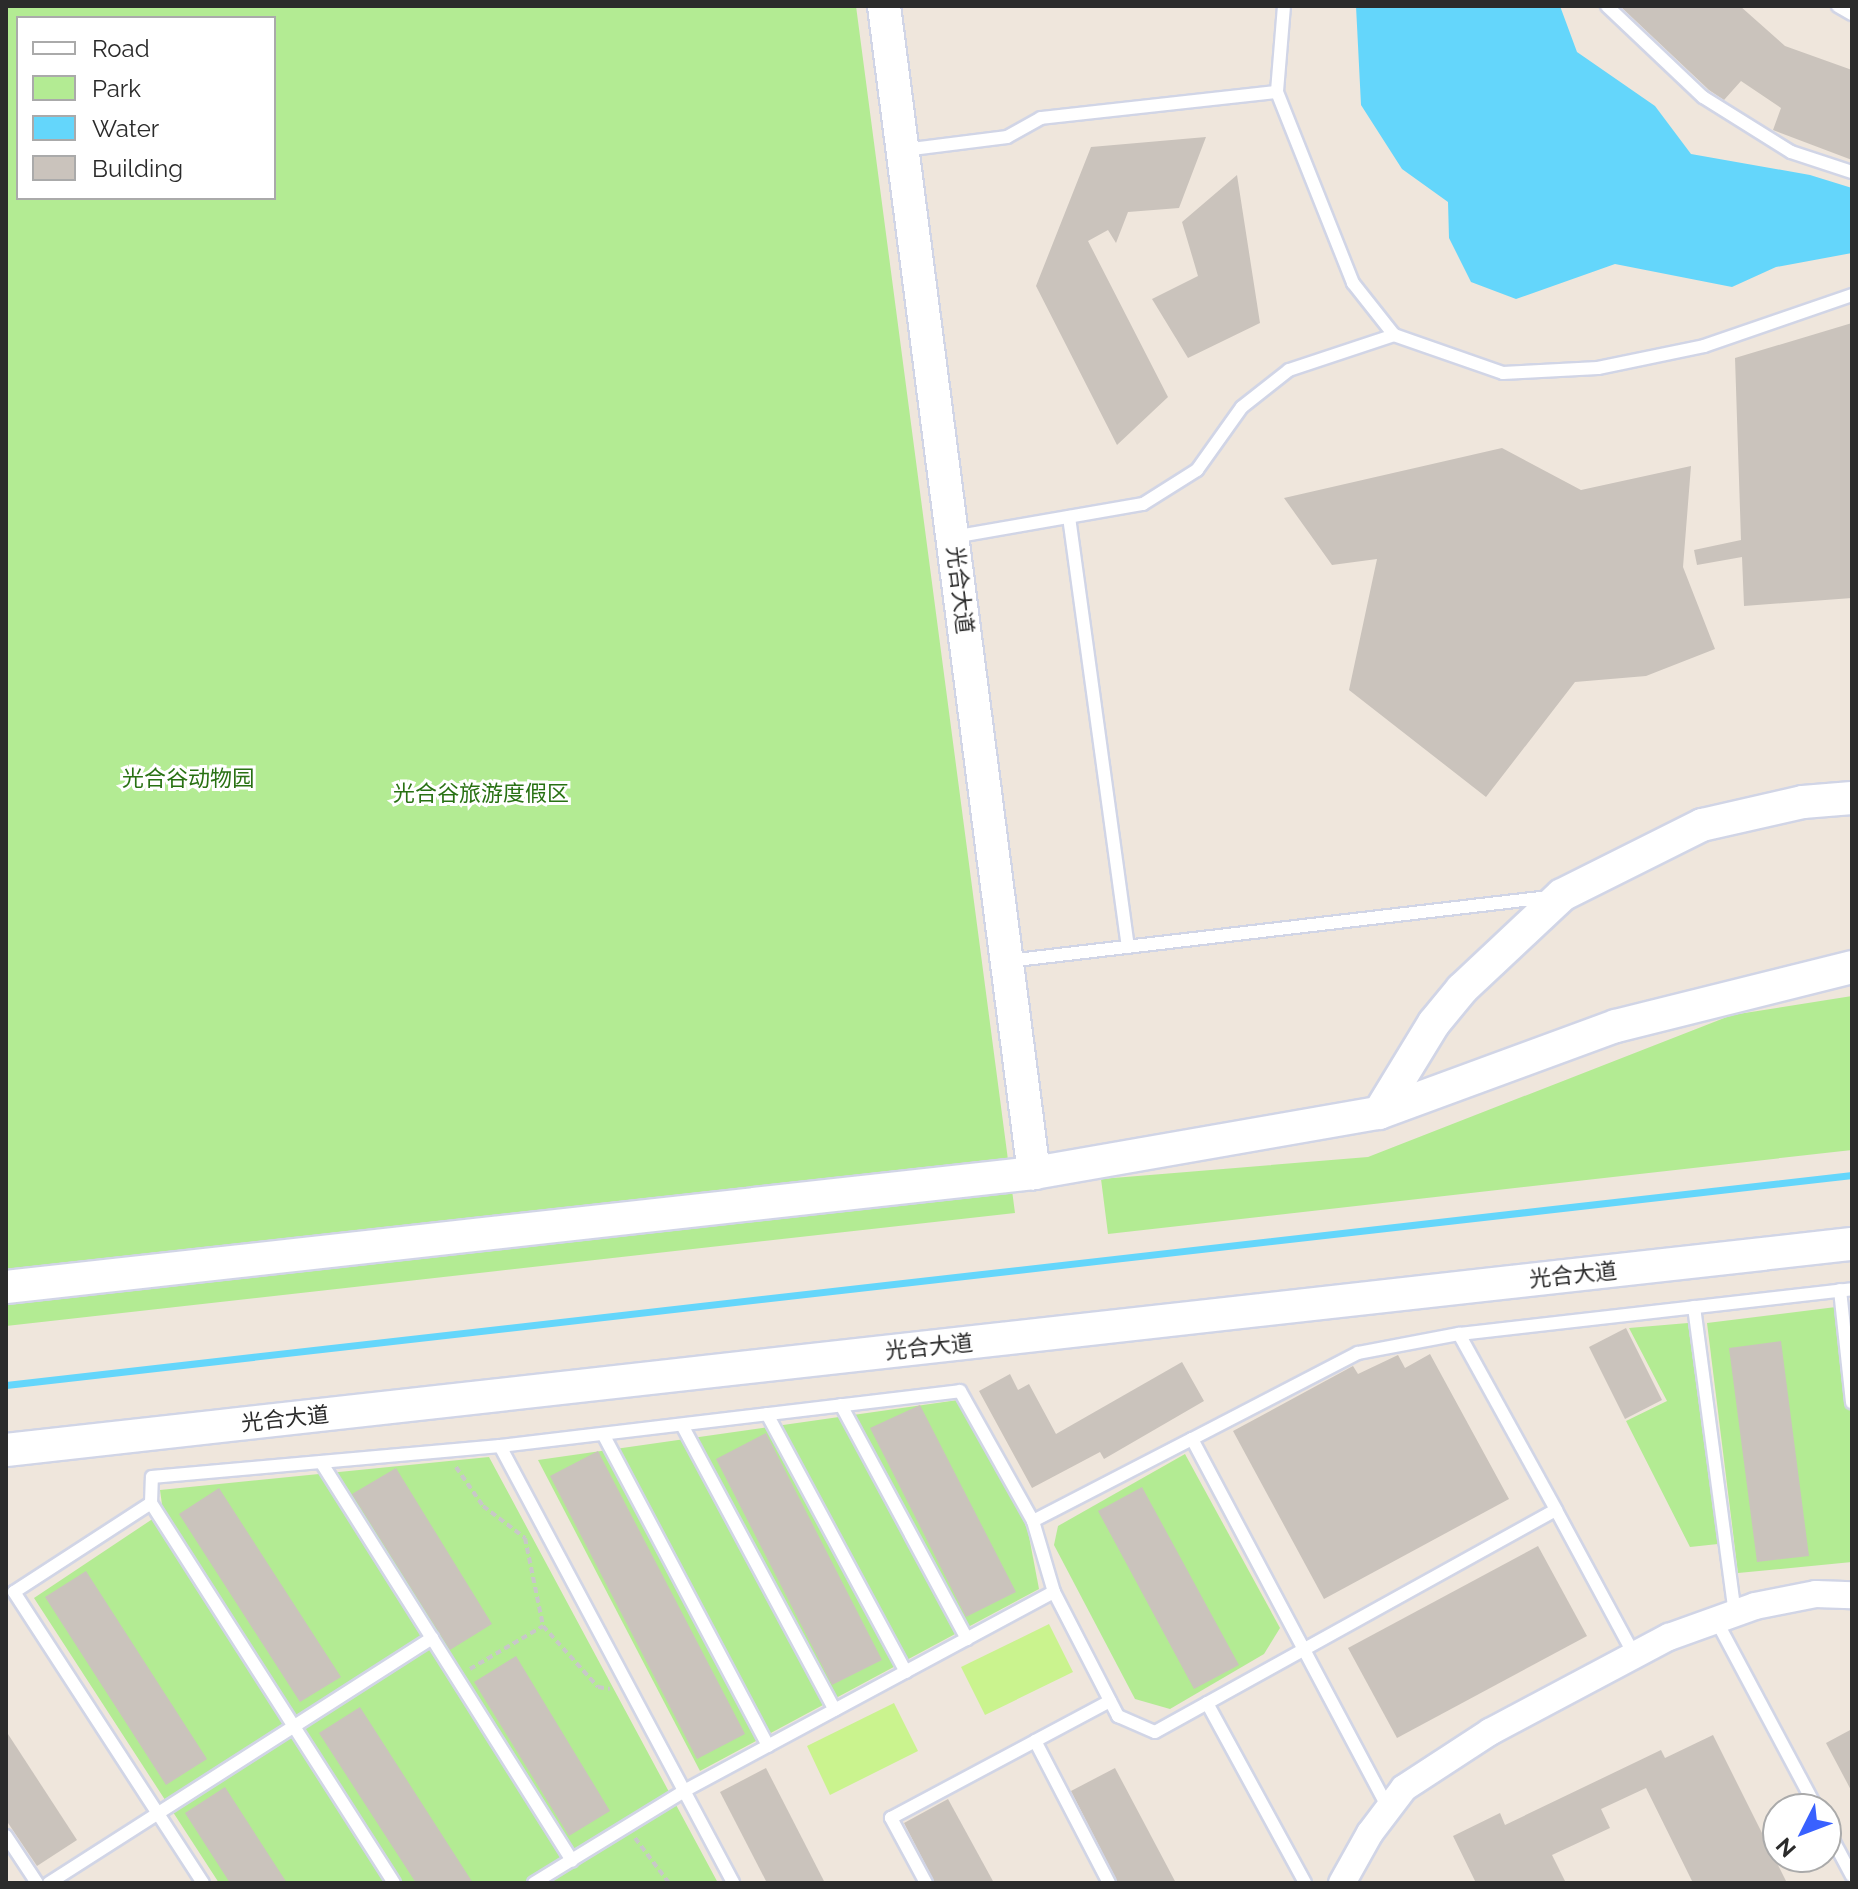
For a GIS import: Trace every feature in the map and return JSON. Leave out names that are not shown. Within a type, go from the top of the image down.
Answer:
[{"type":"street","name":"光合大道","points":[[884,6],[1034,1173]]},
{"type":"street","points":[[1379,1113],[1434,1023],[1462,989],[1562,895],[1702,825],[1803,802],[1852,798]]},
{"type":"street","points":[[6,1287],[1034,1173],[1379,1113],[1616,1026],[1754,988],[1852,967]]},
{"type":"street","name":"光合大道","points":[[6,1450],[1852,1244]]},
{"type":"street","points":[[1342,1883],[1388,1808],[1404,1788],[1441,1762],[1635,1656],[1726,1616],[1816,1594],[1852,1595]]},
{"type":"lane","points":[[1284,6],[1277,92],[1353,283],[1394,335],[1503,373],[1598,368],[1704,346],[1852,295]]},
{"type":"lane","points":[[1607,6],[1703,97],[1791,152],[1852,172]]},
{"type":"lane","points":[[1838,6],[1852,14]]},
{"type":"lane","points":[[903,150],[1007,137],[1041,118],[1277,92]]},
{"type":"lane","points":[[953,537],[1143,504],[1197,470],[1242,407],[1289,370],[1394,335]]},
{"type":"lane","points":[[1069,517],[1128,947]]},
{"type":"lane","points":[[1008,961],[1562,895]]},
{"type":"lane","points":[[1033,1521],[1358,1353],[1459,1334],[1846,1289],[1852,1402]]},
{"type":"lane","points":[[1694,1307],[1726,1616],[1809,1793]]},
{"type":"lane","points":[[1459,1334],[1635,1656]]},
{"type":"lane","points":[[394,1883],[151,1503],[152,1477],[500,1446],[960,1391],[1033,1521],[1054,1592],[1118,1716],[1155,1732],[1556,1510]]},
{"type":"lane","points":[[841,1405],[967,1639]]},
{"type":"lane","points":[[767,1414],[906,1672]]},
{"type":"lane","points":[[682,1425],[835,1710]]},
{"type":"lane","points":[[603,1434],[768,1746]]},
{"type":"lane","points":[[1192,1439],[1388,1808]]},
{"type":"lane","points":[[500,1446],[733,1883]]},
{"type":"lane","points":[[321,1462],[572,1860]]},
{"type":"lane","points":[[151,1503],[10,1595],[203,1883]]},
{"type":"lane","points":[[537,1882],[684,1791],[1054,1592]]},
{"type":"lane","points":[[49,1883],[432,1638]]},
{"type":"lane","points":[[926,1883],[891,1818],[1110,1701]]},
{"type":"lane","points":[[1207,1703],[1305,1883]]},
{"type":"lane","points":[[1035,1741],[1109,1883]]},
{"type":"lane","points":[[6,1836],[37,1883]]},
{"type":"lane","points":[[1842,1857],[1852,1876]]},
{"type":"path","points":[[445,1451],[483,1506],[525,1538],[543,1626],[598,1687],[632,1693]]},
{"type":"path","points":[[458,1676],[543,1626]]},
{"type":"path","points":[[627,1826],[669,1883]]},
{"type":"green space","name":"光合谷旅游度假区","points":[[6,6],[856,6],[1015,1213],[6,1326]]},
{"type":"green space","points":[[1852,996],[1852,1150],[1108,1234],[1101,1179],[1368,1157],[1732,1015]]},
{"type":"green space","points":[[1852,1305],[1852,1562],[1738,1573],[1707,1323]]},
{"type":"green space","points":[[1688,1323],[1718,1544],[1690,1547],[1626,1421],[1667,1401],[1629,1328]]},
{"type":"green space","points":[[958,1400],[1027,1526],[1039,1589],[700,1771],[538,1460]]},
{"type":"green space","points":[[1185,1454],[1280,1628],[1264,1654],[1170,1709],[1135,1699],[1054,1545],[1058,1526]]},
{"type":"green space","points":[[489,1457],[718,1883],[219,1883],[34,1598],[163,1512],[160,1490]]},
{"type":"green space","points":[[1049,1624],[1073,1672],[985,1715],[961,1667]]},
{"type":"green space","points":[[894,1703],[918,1751],[830,1795],[807,1746]]},
{"type":"water","points":[[1356,6],[1560,6],[1577,52],[1655,106],[1691,154],[1810,175],[1852,188],[1852,253],[1776,267],[1732,287],[1615,264],[1516,299],[1471,282],[1449,238],[1448,202],[1402,169],[1361,105]]},
{"type":"building","points":[[1620,6],[1740,6],[1785,46],[1852,70],[1852,160],[1773,130],[1781,108],[1741,81],[1724,100],[1709,90]]},
{"type":"building","points":[[1206,137],[1179,208],[1128,212],[1116,243],[1108,230],[1088,241],[1168,397],[1117,445],[1036,286],[1091,147]]},
{"type":"building","points":[[1237,175],[1260,323],[1188,358],[1152,299],[1198,276],[1182,222]]},
{"type":"building","points":[[1852,323],[1852,598],[1744,606],[1742,557],[1697,565],[1694,550],[1741,540],[1735,358]]},
{"type":"building","points":[[1502,448],[1581,490],[1691,466],[1683,567],[1715,649],[1646,676],[1575,682],[1486,797],[1349,690],[1377,559],[1332,565],[1284,498]]},
{"type":"building","points":[[1626,1328],[1662,1400],[1625,1419],[1589,1347]]},
{"type":"building","points":[[1781,1341],[1809,1556],[1757,1562],[1729,1348]]},
{"type":"building","points":[[1430,1354],[1509,1499],[1324,1599],[1233,1431],[1353,1366],[1358,1374],[1398,1355],[1405,1368]]},
{"type":"building","points":[[1182,1362],[1204,1401],[1104,1459],[1100,1452],[1032,1488],[979,1391],[1010,1374],[1018,1390],[1029,1384],[1056,1434]]},
{"type":"building","points":[[920,1405],[1016,1592],[966,1617],[870,1428]]},
{"type":"building","points":[[766,1433],[882,1660],[832,1685],[716,1459]]},
{"type":"building","points":[[598,1451],[745,1734],[697,1759],[550,1476]]},
{"type":"building","points":[[396,1468],[492,1624],[450,1650],[352,1494]]},
{"type":"building","points":[[1142,1487],[1239,1665],[1194,1689],[1098,1511]]},
{"type":"building","points":[[219,1488],[341,1677],[300,1702],[179,1514]]},
{"type":"building","points":[[1538,1546],[1587,1636],[1397,1738],[1348,1648]]},
{"type":"building","points":[[86,1571],[207,1759],[166,1785],[45,1597]]},
{"type":"building","points":[[516,1656],[610,1811],[569,1836],[474,1682]]},
{"type":"building","points":[[360,1707],[473,1883],[416,1883],[319,1733]]},
{"type":"building","points":[[1852,1729],[1852,1792],[1826,1743]]},
{"type":"building","points":[[6,1731],[77,1840],[37,1866],[6,1820]]},
{"type":"building","points":[[1713,1735],[1762,1833],[1762,1873],[1782,1873],[1787,1883],[1693,1883],[1646,1788],[1601,1809],[1610,1828],[1552,1855],[1566,1883],[1476,1883],[1453,1836],[1500,1813],[1505,1825],[1661,1750],[1665,1758]]},
{"type":"building","points":[[766,1768],[825,1883],[767,1883],[720,1792]]},
{"type":"building","points":[[1115,1768],[1176,1883],[1118,1883],[1071,1791]]},
{"type":"building","points":[[225,1787],[287,1883],[230,1883],[185,1813]]},
{"type":"building","points":[[948,1799],[994,1883],[935,1883],[904,1823]]},
{"type":"waterway","points":[[6,1385],[1852,1175]]},
{"type":"park label","name":"光合谷动物园","points":[[188,779]]}]
